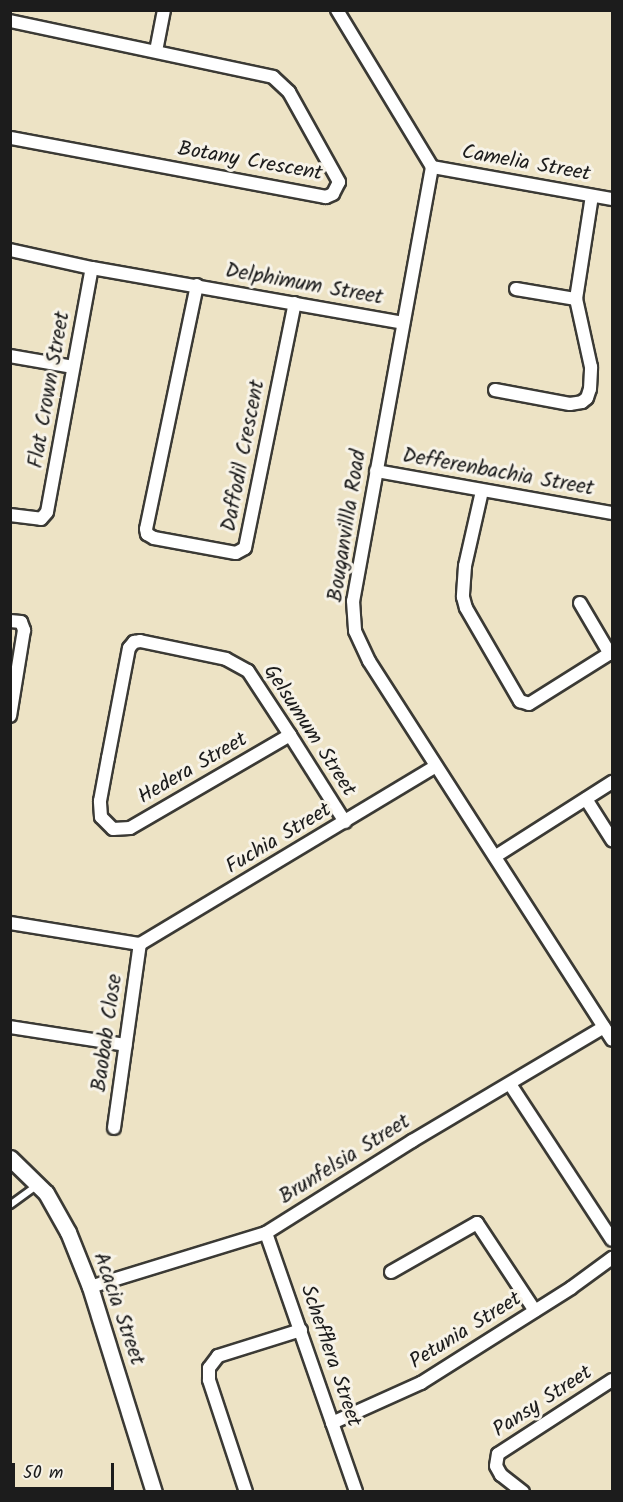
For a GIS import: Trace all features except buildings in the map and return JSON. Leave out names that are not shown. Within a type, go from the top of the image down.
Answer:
[{"type":"street","points":[[156,51],[164,10]]},
{"type":"street","points":[[337,10],[432,166]]},
{"type":"street","name":"Botany Crescent","points":[[10,21],[266,75],[279,81],[289,92],[337,174],[339,182],[336,191],[326,197],[10,138]]},
{"type":"street","name":"Camelia Street","points":[[432,166],[612,199]]},
{"type":"street","name":"Bouganvillla Road","points":[[432,166],[353,602],[355,631],[364,653],[612,1040]]},
{"type":"street","points":[[495,390],[570,404],[582,402],[587,398],[591,383],[591,367],[576,299],[592,196]]},
{"type":"street","name":"Delphimum Street","points":[[10,250],[92,268],[403,323]]},
{"type":"street","name":"Flat Crown Street","points":[[10,515],[44,518],[47,513],[92,268]]},
{"type":"street","name":"Daffodil Crescent","points":[[197,285],[146,529],[147,534],[154,538],[236,553],[245,548],[295,303]]},
{"type":"street","points":[[516,290],[576,299]]},
{"type":"street","points":[[10,356],[73,367]]},
{"type":"street","name":"Defferenbachia Street","points":[[376,471],[612,513]]},
{"type":"street","points":[[482,490],[465,566],[463,597],[518,699],[524,704],[529,704],[611,653],[580,603]]},
{"type":"street","points":[[10,716],[24,630],[23,625],[15,621]]},
{"type":"street","name":"Gelsumum Street","points":[[113,829],[101,817],[100,801],[133,642],[140,641],[226,660],[242,666],[253,676],[345,822]]},
{"type":"street","name":"Hedera Street","points":[[113,829],[130,828],[290,735]]},
{"type":"street","name":"Fuchia Street","points":[[140,944],[436,766]]},
{"type":"street","points":[[496,856],[612,782]]},
{"type":"street","points":[[586,799],[612,840]]},
{"type":"street","points":[[10,923],[140,944]]},
{"type":"street","name":"Baobab Close","points":[[114,1128],[140,944]]},
{"type":"street","points":[[10,1027],[126,1045]]},
{"type":"street","name":"Brunfelsia Street","points":[[90,1287],[266,1233],[405,1145],[604,1027]]},
{"type":"street","points":[[510,1084],[612,1240]]},
{"type":"street","name":"Acacia Street","points":[[10,1158],[38,1185],[60,1214],[90,1287],[153,1491]]},
{"type":"street","points":[[391,1272],[477,1223],[535,1311]]},
{"type":"street","name":"Schefflera Street","points":[[266,1233],[356,1491]]},
{"type":"street","name":"Petunia Street","points":[[333,1423],[405,1392],[535,1311],[612,1258]]},
{"type":"street","points":[[246,1491],[209,1380],[211,1362],[218,1356],[301,1330]]},
{"type":"street","name":"Pansy Street","points":[[523,1491],[501,1475],[496,1466],[496,1457],[504,1449],[612,1380]]},
{"type":"lane","points":[[10,1205],[38,1185]]}]
